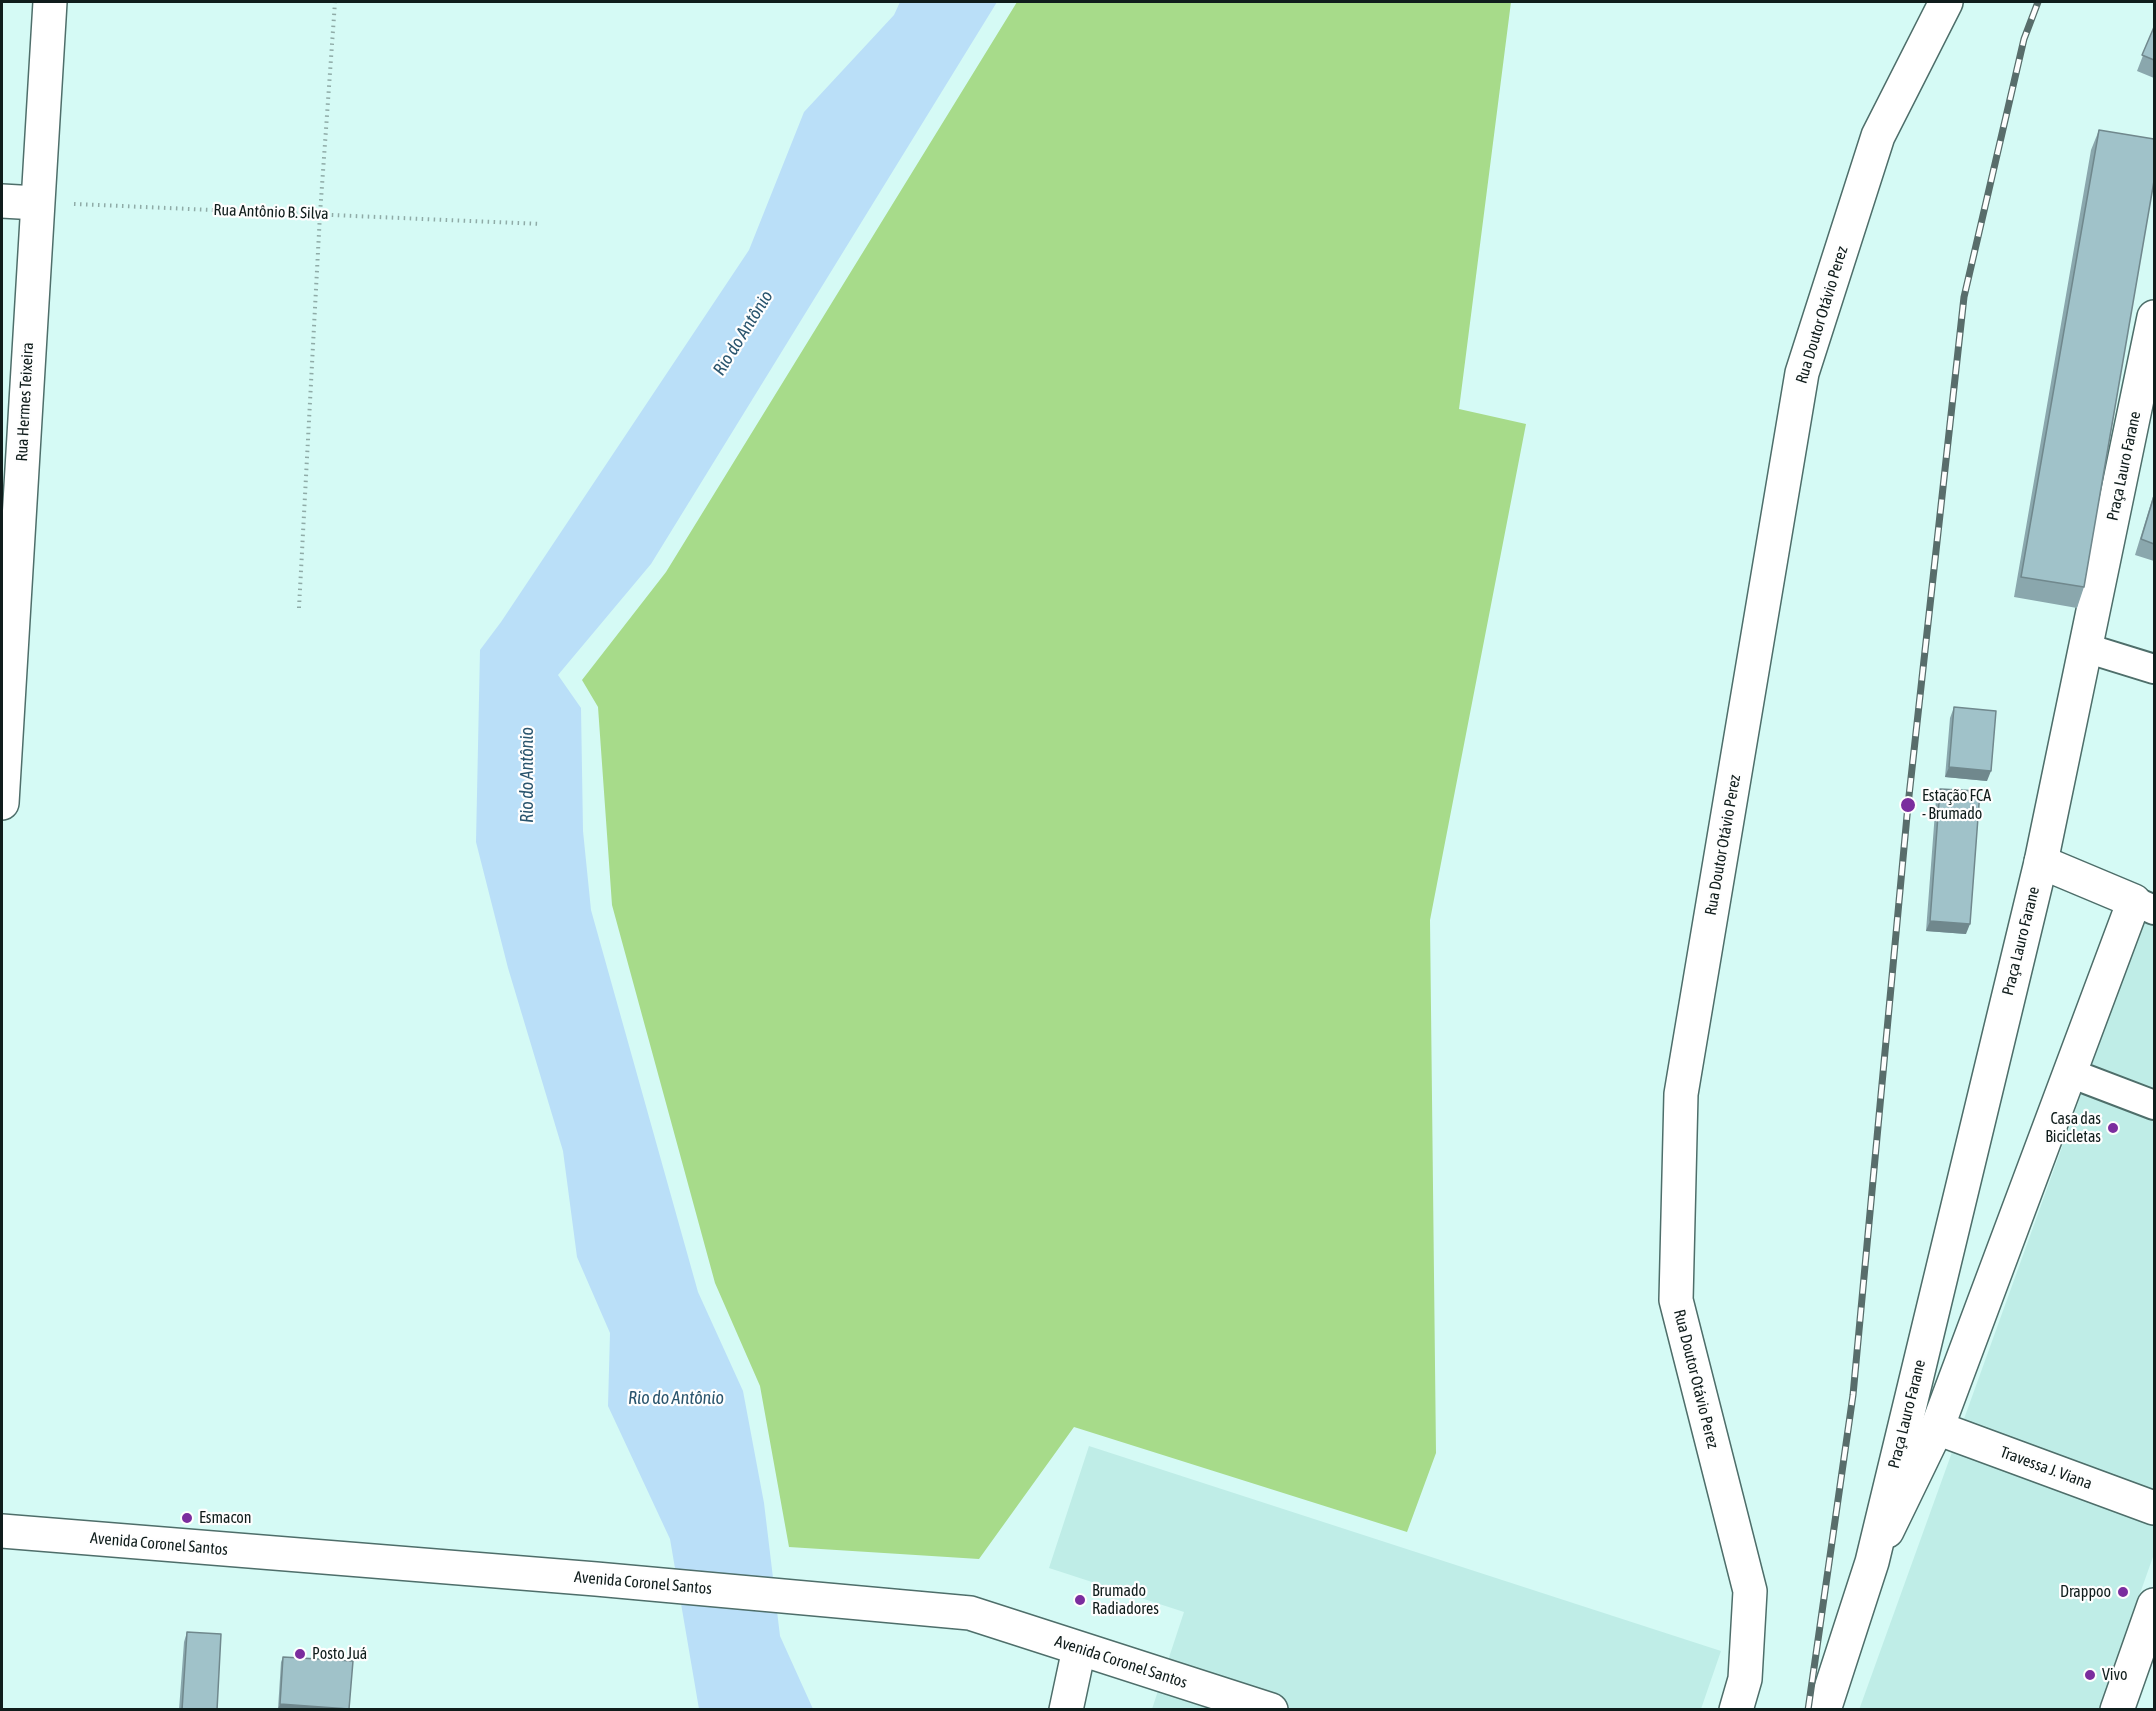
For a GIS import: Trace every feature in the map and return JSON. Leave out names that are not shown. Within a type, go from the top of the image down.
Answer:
[{"type":"street","name":"Rua Hermes Teixeira","points":[[2,803],[50,2]]},
{"type":"street","name":"Rua Doutor Otávio Perez","points":[[1736,1710],[1745,1679],[1750,1591],[1676,1300],[1681,1094],[1802,373],[1878,136],[1946,2]]},
{"type":"street","points":[[2,201],[37,202]]},
{"type":"street","name":"Praça Lauro Farane","points":[[1824,1710],[1872,1562],[2040,862],[2154,317]]},
{"type":"street","points":[[2086,648],[2154,669]]},
{"type":"street","points":[[2040,862],[2144,905]]},
{"type":"street","name":"Praça Lauro Farane","points":[[1872,1562],[1937,1428],[2070,1073],[2144,905]]},
{"type":"street","points":[[2070,1073],[2154,1105]]},
{"type":"street","name":"Travessa J. Viana","points":[[1937,1428],[2154,1508]]},
{"type":"street","name":"Avenida Coronel Santos","points":[[2,1531],[596,1579],[970,1613],[1271,1710]]},
{"type":"street","points":[[2117,1710],[2146,1656],[2154,1605]]},
{"type":"street","points":[[1066,1710],[1079,1649]]},
{"type":"path","points":[[299,608],[320,214],[335,2]]},
{"type":"path","name":"Rua Antônio B. Silva","points":[[37,202],[541,225]]},
{"type":"shaded area","points":[[2154,892],[2154,1554],[2099,1709],[1859,1710]]},
{"type":"shaded area","points":[[1089,1446],[1721,1651],[1701,1709],[1152,1709],[1184,1612],[1049,1568]]},
{"type":"green space","points":[[1017,2],[1511,2],[1459,409],[1526,424],[1430,920],[1436,1453],[1407,1532],[1074,1427],[979,1559],[789,1547],[760,1386],[715,1283],[612,905],[598,707],[582,680],[666,572]]},
{"type":"water","name":"Rio do Antônio","points":[[900,2],[997,2],[651,564],[558,675],[581,708],[583,831],[591,910],[698,1292],[743,1391],[764,1503],[780,1636],[813,1709],[699,1709],[670,1539],[608,1406],[610,1333],[577,1257],[563,1151],[508,968],[476,842],[480,650],[501,622],[749,250],[804,112],[894,15]]},
{"type":"building","points":[[2154,27],[2154,60],[2142,55]]},
{"type":"building","points":[[2099,130],[2154,139],[2154,181],[2084,587],[2021,577]]},
{"type":"building","points":[[2154,496],[2154,544],[2141,539]]},
{"type":"building","points":[[1954,707],[1996,711],[1991,771],[1949,767]]},
{"type":"building","points":[[1940,789],[1980,791],[1970,924],[1930,921]]},
{"type":"building","points":[[187,1632],[221,1634],[217,1710],[182,1710]]},
{"type":"building","points":[[283,1657],[353,1661],[349,1709],[280,1704]]},
{"type":"railway","points":[[1808,1710],[1853,1395],[1908,805],[1964,297],[2024,39],[2038,2]]},
{"type":"place","name":"Estação FCA - Brumado","points":[[1908,805]]},
{"type":"place","name":"Casa das Bicicletas","points":[[2113,1128]]},
{"type":"place","name":"Esmacon","points":[[187,1518]]},
{"type":"place","name":"Drappoo","points":[[2123,1592]]},
{"type":"place","name":"Brumado Radiadores","points":[[1080,1600]]},
{"type":"place","name":"Posto Juá","points":[[300,1654]]},
{"type":"place","name":"Vivo","points":[[2090,1675]]}]
